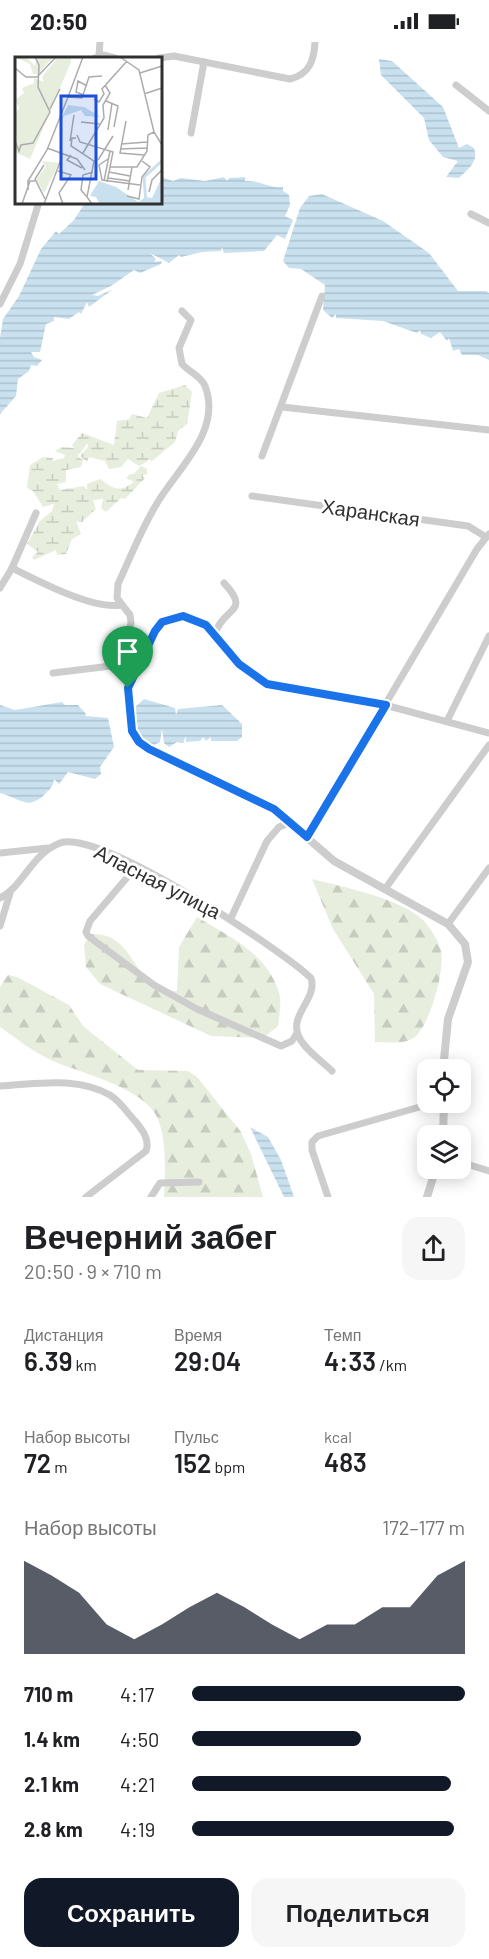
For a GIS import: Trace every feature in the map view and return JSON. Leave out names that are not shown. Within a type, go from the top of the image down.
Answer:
[{"type":"street","points":[[97,57],[100,42]]},
{"type":"street","points":[[162,58],[174,56],[282,78],[297,77],[309,67],[314,59],[315,42]]},
{"type":"street","points":[[191,133],[204,62]]},
{"type":"street","points":[[456,85],[489,111]]},
{"type":"street","points":[[0,304],[20,264],[38,204]]},
{"type":"street","points":[[471,214],[489,223]]},
{"type":"street","points":[[262,456],[322,296]]},
{"type":"street","points":[[182,311],[191,320],[179,348],[182,364],[199,377],[205,386],[207,415],[192,454],[157,503],[118,584],[116,593],[121,605],[130,615],[131,623],[123,654],[132,731],[139,742],[149,749],[258,801],[291,822],[334,861],[448,924],[465,944],[468,962],[448,1019],[444,1059]]},
{"type":"street","points":[[282,407],[489,430]]},
{"type":"street","name":"Харанская","points":[[252,496],[468,526],[488,536]]},
{"type":"street","points":[[0,588],[12,568],[36,513]]},
{"type":"street","points":[[307,837],[488,536]]},
{"type":"street","points":[[12,568],[68,594],[106,604],[121,605]]},
{"type":"street","points":[[215,634],[217,627],[238,603],[236,596],[224,583]]},
{"type":"street","points":[[128,688],[144,651],[162,622],[183,616],[206,625],[239,664],[267,684],[386,705],[489,733]]},
{"type":"street","points":[[447,721],[489,636]]},
{"type":"street","points":[[53,673],[111,666],[125,673]]},
{"type":"street","points":[[385,889],[489,745]]},
{"type":"street","name":"Аласная улица","points":[[231,918],[267,841],[279,827],[291,822]]},
{"type":"street","name":"Аласная улица","points":[[0,853],[50,848],[60,843],[77,841],[136,867],[231,918],[311,978],[312,988],[297,1019],[297,1033]]},
{"type":"street","points":[[0,926],[10,893],[29,866],[50,848]]},
{"type":"street","points":[[136,867],[90,921],[86,932],[88,936],[154,985],[217,1018],[281,1046],[292,1041],[297,1033]]},
{"type":"street","points":[[448,924],[489,868]]},
{"type":"street","points":[[0,898],[10,893]]},
{"type":"street","points":[[297,1033],[300,1040],[332,1071]]},
{"type":"street","points":[[0,1086],[51,1082],[77,1085],[110,1095],[140,1127],[146,1138],[146,1151],[86,1197]]},
{"type":"street","points":[[328,1197],[312,1150],[312,1142],[318,1136],[417,1108]]},
{"type":"street","points":[[471,1165],[489,1171]]},
{"type":"street","points":[[427,1197],[433,1179]]},
{"type":"street","points":[[151,1197],[160,1183],[199,1182]]},
{"type":"green space","points":[[185,385],[192,392],[187,424],[178,431],[175,442],[152,461],[148,459],[139,466],[128,459],[121,467],[109,469],[105,461],[89,457],[87,462],[80,456],[88,447],[87,443],[80,454],[77,453],[79,455],[77,456],[83,460],[81,467],[66,470],[66,482],[57,484],[60,490],[84,486],[87,490],[87,484],[100,479],[120,489],[134,482],[126,478],[134,474],[141,466],[147,469],[147,474],[142,475],[145,478],[125,499],[121,498],[106,512],[101,508],[103,499],[93,500],[96,509],[82,522],[76,521],[81,534],[72,539],[66,554],[57,555],[56,550],[34,560],[32,557],[38,552],[27,544],[40,521],[52,511],[54,504],[43,507],[33,491],[27,488],[30,465],[43,457],[53,458],[52,461],[64,458],[65,455],[55,451],[62,447],[74,448],[72,445],[82,433],[114,445],[117,421],[129,419],[132,414],[147,418],[159,393]]},
{"type":"green space","points":[[312,879],[370,894],[400,905],[423,920],[433,933],[442,956],[439,981],[426,1020],[421,1030],[411,1040],[390,1043],[375,1042],[374,994],[333,929]]},
{"type":"green space","points":[[197,917],[246,948],[266,967],[273,979],[280,1001],[278,1026],[263,1038],[211,1036],[100,984],[86,967],[84,945],[90,934],[106,936],[126,951],[150,982],[162,988],[177,991],[179,947]]},
{"type":"green space","points":[[8,975],[17,977],[69,1005],[83,1026],[138,1070],[188,1071],[198,1078],[241,1132],[251,1154],[263,1197],[164,1197],[163,1138],[158,1119],[151,1108],[140,1098],[110,1082],[44,1057],[0,1027],[0,987]]},
{"type":"water","points":[[379,59],[392,61],[443,107],[459,148],[467,144],[474,148],[474,161],[459,178],[446,177],[458,161],[443,157],[429,140],[424,118],[381,75]]},
{"type":"water","points":[[162,177],[173,181],[181,178],[205,181],[224,177],[227,181],[229,178],[245,177],[245,181],[283,187],[283,191],[289,195],[290,205],[285,216],[293,220],[285,239],[277,235],[264,251],[224,253],[222,247],[221,251],[202,252],[181,257],[179,255],[169,263],[150,253],[156,259],[154,262],[162,261],[161,264],[140,273],[134,270],[111,286],[92,295],[98,296],[113,289],[89,307],[87,302],[81,314],[79,312],[69,319],[54,317],[54,321],[46,324],[40,352],[31,352],[34,357],[42,360],[37,366],[31,365],[29,371],[18,379],[16,396],[0,414],[0,338],[3,319],[19,296],[41,249],[56,231],[59,234],[74,220],[84,204],[162,204]]},
{"type":"water","points":[[322,194],[383,221],[429,253],[458,291],[486,291],[489,293],[489,360],[478,355],[462,355],[459,349],[453,351],[449,338],[447,341],[440,332],[431,338],[421,334],[420,330],[417,333],[383,321],[336,318],[336,314],[332,318],[323,310],[325,285],[301,269],[289,268],[283,261],[300,208],[309,196]]},
{"type":"water","points":[[144,699],[175,708],[176,715],[178,709],[222,705],[242,724],[242,737],[237,741],[211,741],[211,737],[206,741],[203,737],[200,741],[186,742],[186,736],[183,743],[177,742],[169,747],[164,743],[162,729],[160,742],[152,746],[138,735],[133,709]]},
{"type":"water","points":[[62,702],[65,705],[78,705],[86,714],[85,716],[108,718],[114,747],[100,767],[101,774],[95,779],[68,772],[59,784],[54,779],[50,789],[33,802],[22,802],[0,793],[0,705],[15,710]]},
{"type":"water","points":[[250,1127],[268,1137],[281,1160],[294,1197],[284,1197]]},
{"type":"route","points":[[183,616],[206,625],[239,664],[267,684],[386,705],[341,775],[307,837],[274,809],[186,768],[139,742],[132,731],[128,688],[155,631],[162,622],[183,616]]}]
